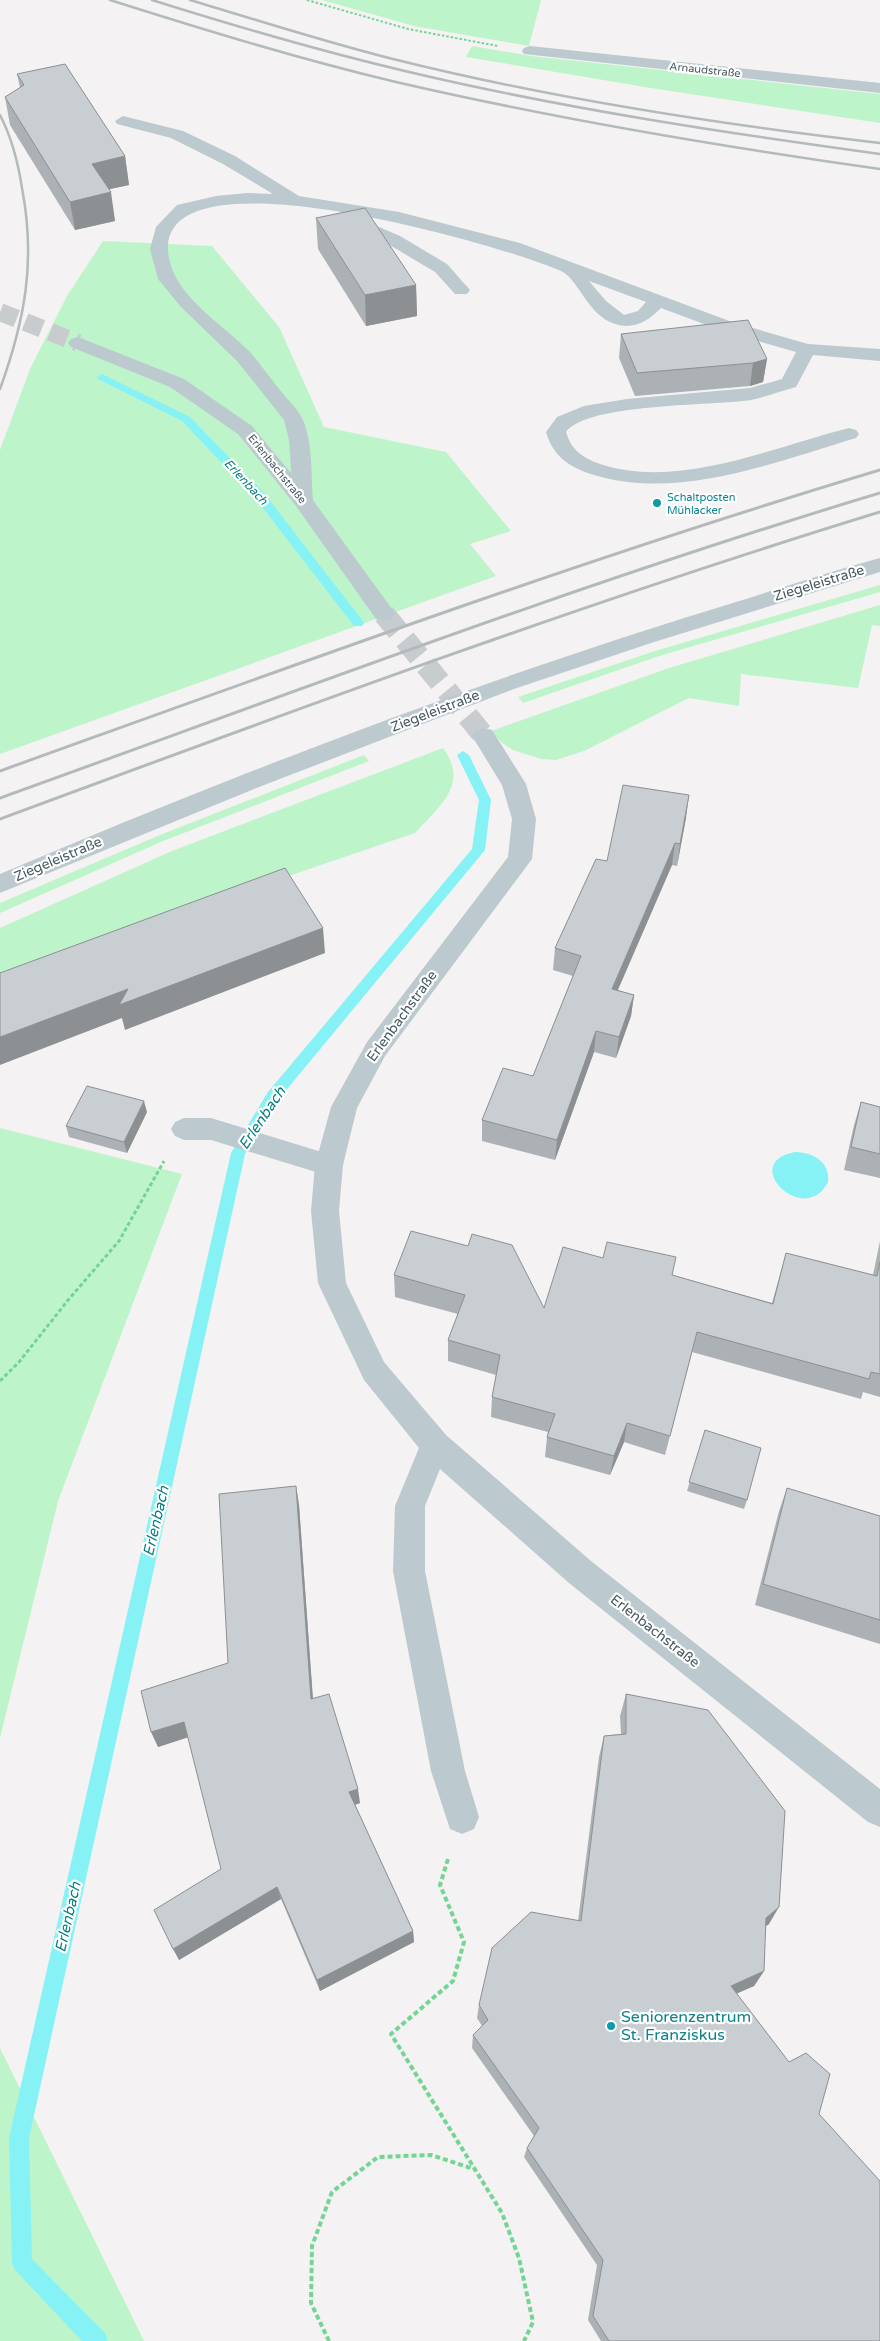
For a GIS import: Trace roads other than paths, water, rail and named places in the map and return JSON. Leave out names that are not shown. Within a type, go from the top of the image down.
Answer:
[{"type":"street","name":"Arnaudstraße","points":[[530,51],[880,88]]},
{"type":"street","name":"Erlenbachstraße","points":[[78,343],[177,383],[244,430],[303,501],[384,614]]},
{"type":"street","name":"Ziegeleistraße","points":[[0,884],[150,820],[503,685],[644,637],[880,565]]},
{"type":"street","name":"Erlenbachstraße","points":[[484,736],[514,784],[524,819],[520,859],[376,1049],[344,1107],[329,1165],[325,1211],[332,1283],[374,1371],[436,1446],[580,1572],[880,1810]]},
{"type":"street","points":[[436,1446],[410,1506],[409,1571],[448,1771],[462,1817]]},
{"type":"lane","points":[[123,121],[177,134],[229,160],[294,200]]},
{"type":"lane","points":[[303,501],[299,440],[293,420],[244,357],[186,303],[164,275],[159,249],[165,227],[183,208],[216,201],[247,198],[294,200],[399,217],[441,226],[514,247],[726,326],[807,350],[880,355]]},
{"type":"lane","points":[[321,205],[394,240],[441,268],[461,290]]},
{"type":"lane","points":[[570,269],[606,314],[618,320],[633,321],[646,315],[657,301]]},
{"type":"lane","points":[[807,350],[789,383],[751,394],[627,404],[584,412],[564,421],[556,432],[558,443],[575,461],[602,474],[636,480],[685,476],[776,455],[849,434]]},
{"type":"lane","points":[[184,1129],[211,1129],[329,1165]]},
{"type":"water","points":[[796,1152],[809,1154],[824,1164],[828,1175],[828,1182],[817,1195],[805,1198],[792,1196],[781,1188],[774,1178],[773,1167],[779,1158]]},
{"type":"waterway","name":"Erlenbach","points":[[102,377],[186,419],[260,496],[358,623]]},
{"type":"waterway","name":"Erlenbach","points":[[97,2341],[22,2263],[19,2138],[238,1153],[273,1096],[478,850],[485,800],[463,755]]},
{"type":"tunnel","points":[[0,312],[78,343]]},
{"type":"tunnel","points":[[384,614],[484,736]]},
{"type":"railway","points":[[110,0],[288,54],[396,82],[516,108],[637,131],[880,169]]},
{"type":"railway","points":[[152,0],[320,49],[479,88],[650,120],[880,154]]},
{"type":"railway","points":[[190,0],[368,52],[514,86],[696,119],[880,143]]},
{"type":"railway","points":[[0,115],[11,141],[19,169],[28,241],[26,290],[22,314],[9,364],[0,389]]},
{"type":"railway","points":[[0,771],[438,614],[658,540],[880,470]]},
{"type":"railway","points":[[0,798],[548,601],[658,563],[880,493]]},
{"type":"railway","points":[[0,819],[438,659],[658,583],[880,512]]},
{"type":"place","name":"Schaltposten Mühlacker","points":[[657,503]]},
{"type":"place","name":"Seniorenzentrum St. Franziskus","points":[[611,2026]]}]
